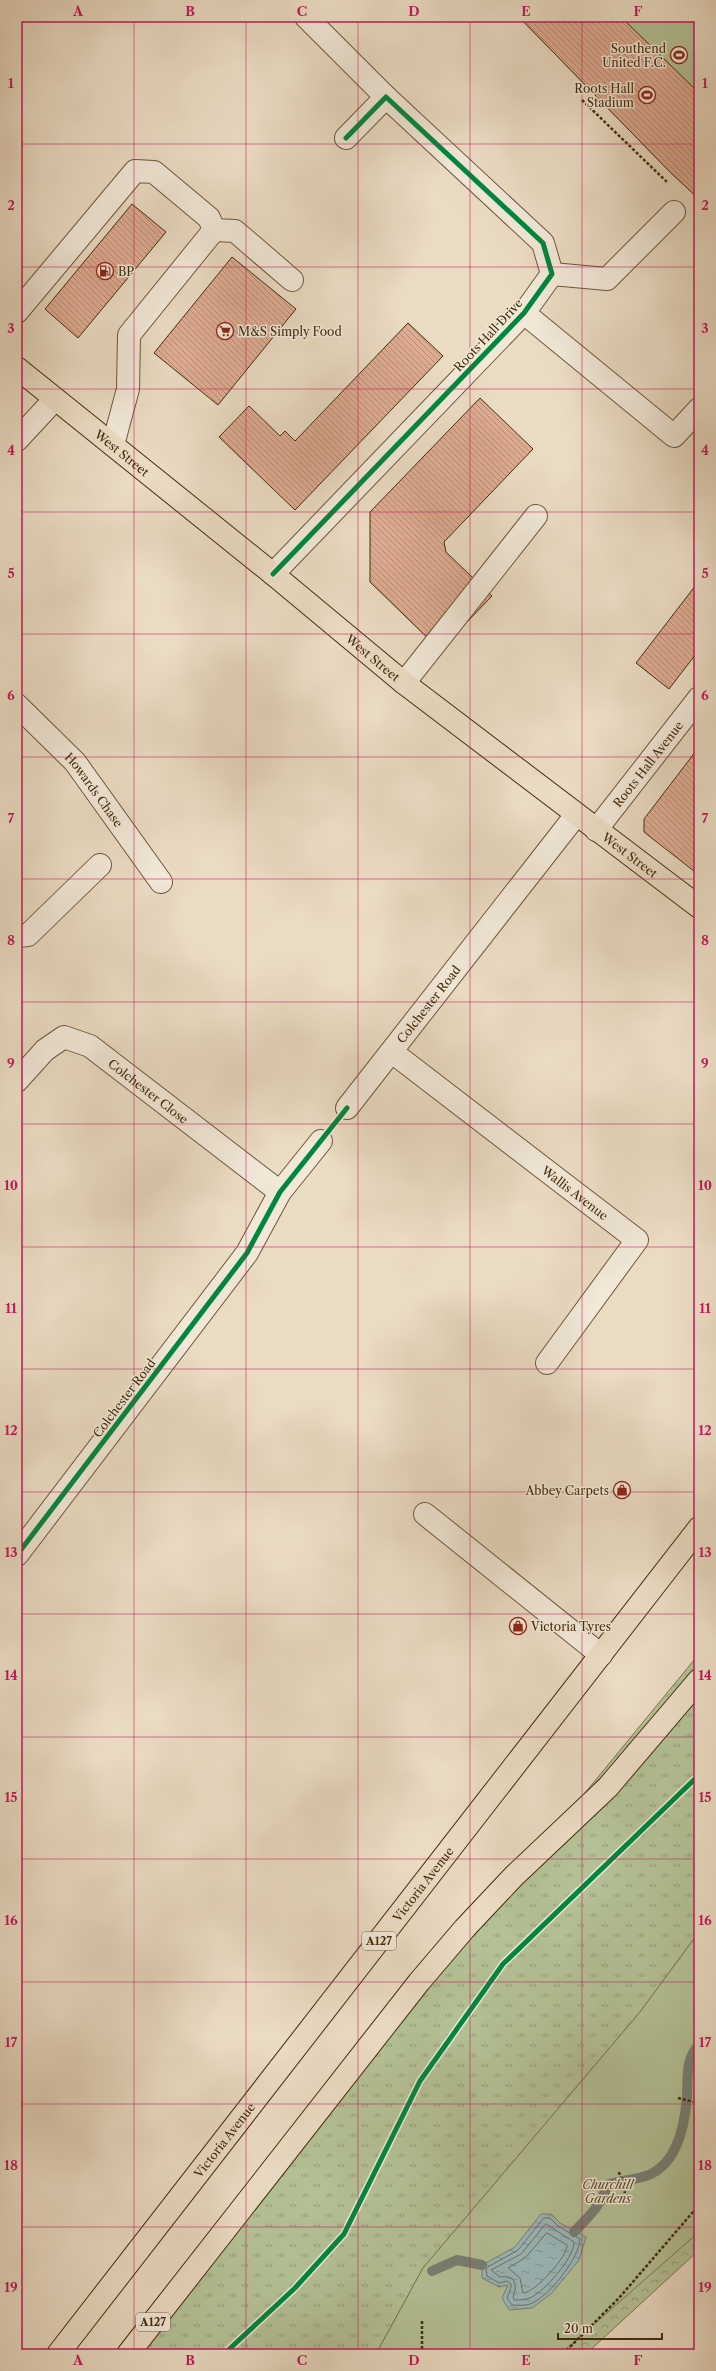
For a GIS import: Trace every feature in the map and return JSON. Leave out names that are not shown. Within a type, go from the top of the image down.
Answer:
[{"type":"main road","name":"West Street","points":[[17,368],[273,574],[404,683],[699,907]]},
{"type":"main road","name":"Victoria Avenue","points":[[58,2354],[699,1528]]},
{"type":"main road","name":"A127","points":[[128,2354],[419,1982],[465,1928],[514,1876],[608,1787],[699,1680]]},
{"type":"street","points":[[306,17],[386,97],[542,243],[552,274],[607,279],[674,212]]},
{"type":"street","points":[[346,138],[386,97]]},
{"type":"street","points":[[17,312],[135,171],[154,172],[209,218],[214,230]]},
{"type":"street","points":[[214,230],[235,231],[292,280]]},
{"type":"street","points":[[113,445],[128,389],[129,335],[214,230]]},
{"type":"street","name":"Roots Hall Drive","points":[[273,574],[524,313],[552,274]]},
{"type":"street","name":"Roots Hall Drive","points":[[524,313],[674,436],[699,409]]},
{"type":"street","points":[[17,440],[55,399]]},
{"type":"street","points":[[404,683],[536,516]]},
{"type":"street","name":"Roots Hall Avenue","points":[[596,830],[699,698]]},
{"type":"street","name":"Howards Chase","points":[[17,705],[75,762],[161,882]]},
{"type":"street","name":"Colchester Road","points":[[347,1108],[576,815]]},
{"type":"street","points":[[17,934],[19,936],[28,935],[100,864]]},
{"type":"street","name":"Colchester Close","points":[[17,1081],[45,1050],[64,1037],[90,1046],[280,1192]]},
{"type":"street","name":"Wallis Avenue","points":[[392,1052],[637,1240],[547,1363]]},
{"type":"street","points":[[280,1192],[321,1141]]},
{"type":"street","name":"Colchester Road","points":[[17,1554],[247,1253],[280,1192]]},
{"type":"street","points":[[425,1514],[601,1655]]},
{"type":"path","points":[[582,100],[671,186]]},
{"type":"path","points":[[678,2098],[694,2102]]},
{"type":"path","points":[[619,2172],[625,2193]]},
{"type":"path","points":[[563,2354],[619,2298],[699,2205]]},
{"type":"path","points":[[422,2319],[422,2354]]},
{"type":"green space","name":"Roots Hall Stadium","points":[[519,17],[699,17],[699,199],[670,172]]},
{"type":"green space","points":[[699,1654],[699,1932],[640,2012],[423,2268],[376,2354],[128,2354],[177,2290]]},
{"type":"green space","name":"Churchill Gardens","points":[[699,1932],[699,2232],[560,2354],[376,2354],[423,2268],[640,2012]]},
{"type":"green space","points":[[699,2205],[699,2250],[586,2354],[563,2354],[619,2298]]},
{"type":"water","points":[[541,2214],[551,2214],[560,2223],[586,2237],[579,2260],[552,2293],[532,2308],[509,2310],[502,2298],[508,2285],[499,2287],[482,2278],[482,2265],[515,2247]]},
{"type":"building","name":"Roots Hall Stadium","points":[[519,17],[621,17],[699,93],[699,199],[670,172]]},
{"type":"building","name":"BP","points":[[132,204],[166,232],[78,338],[45,309]]},
{"type":"building","name":"M&S Simply Food","points":[[232,257],[296,309],[218,405],[154,353]]},
{"type":"building","points":[[408,323],[443,356],[295,510],[219,437],[249,406],[280,436],[285,431],[295,441]]},
{"type":"building","points":[[480,398],[533,449],[444,542],[446,552],[492,596],[440,650],[370,582],[370,512]]},
{"type":"building","points":[[699,581],[699,650],[669,689],[636,663]]},
{"type":"building","points":[[699,747],[699,875],[644,832],[644,819]]},
{"type":"waterway","points":[[574,2232],[598,2205],[607,2185],[641,2178],[651,2174],[668,2160],[674,2151],[682,2129],[686,2107],[689,2063],[691,2056],[699,2045]]},
{"type":"waterway","points":[[432,2271],[457,2260],[482,2265]]},
{"type":"cycle path","points":[[273,574],[524,313],[552,274],[543,243],[386,97],[346,138]]},
{"type":"cycle path","points":[[17,1555],[247,1253],[280,1192],[347,1108]]},
{"type":"cycle path","points":[[224,2354],[295,2288],[344,2234],[420,2081],[503,1964],[699,1775]]},
{"type":"place","name":"Southend United F.C.","points":[[679,55]]},
{"type":"place","name":"Roots Hall Stadium","points":[[647,95]]},
{"type":"place","name":"BP","points":[[105,271]]},
{"type":"place","name":"M&S Simply Food","points":[[225,331]]},
{"type":"place","name":"Abbey Carpets","points":[[622,1490]]},
{"type":"place","name":"Victoria Tyres","points":[[518,1626]]}]
